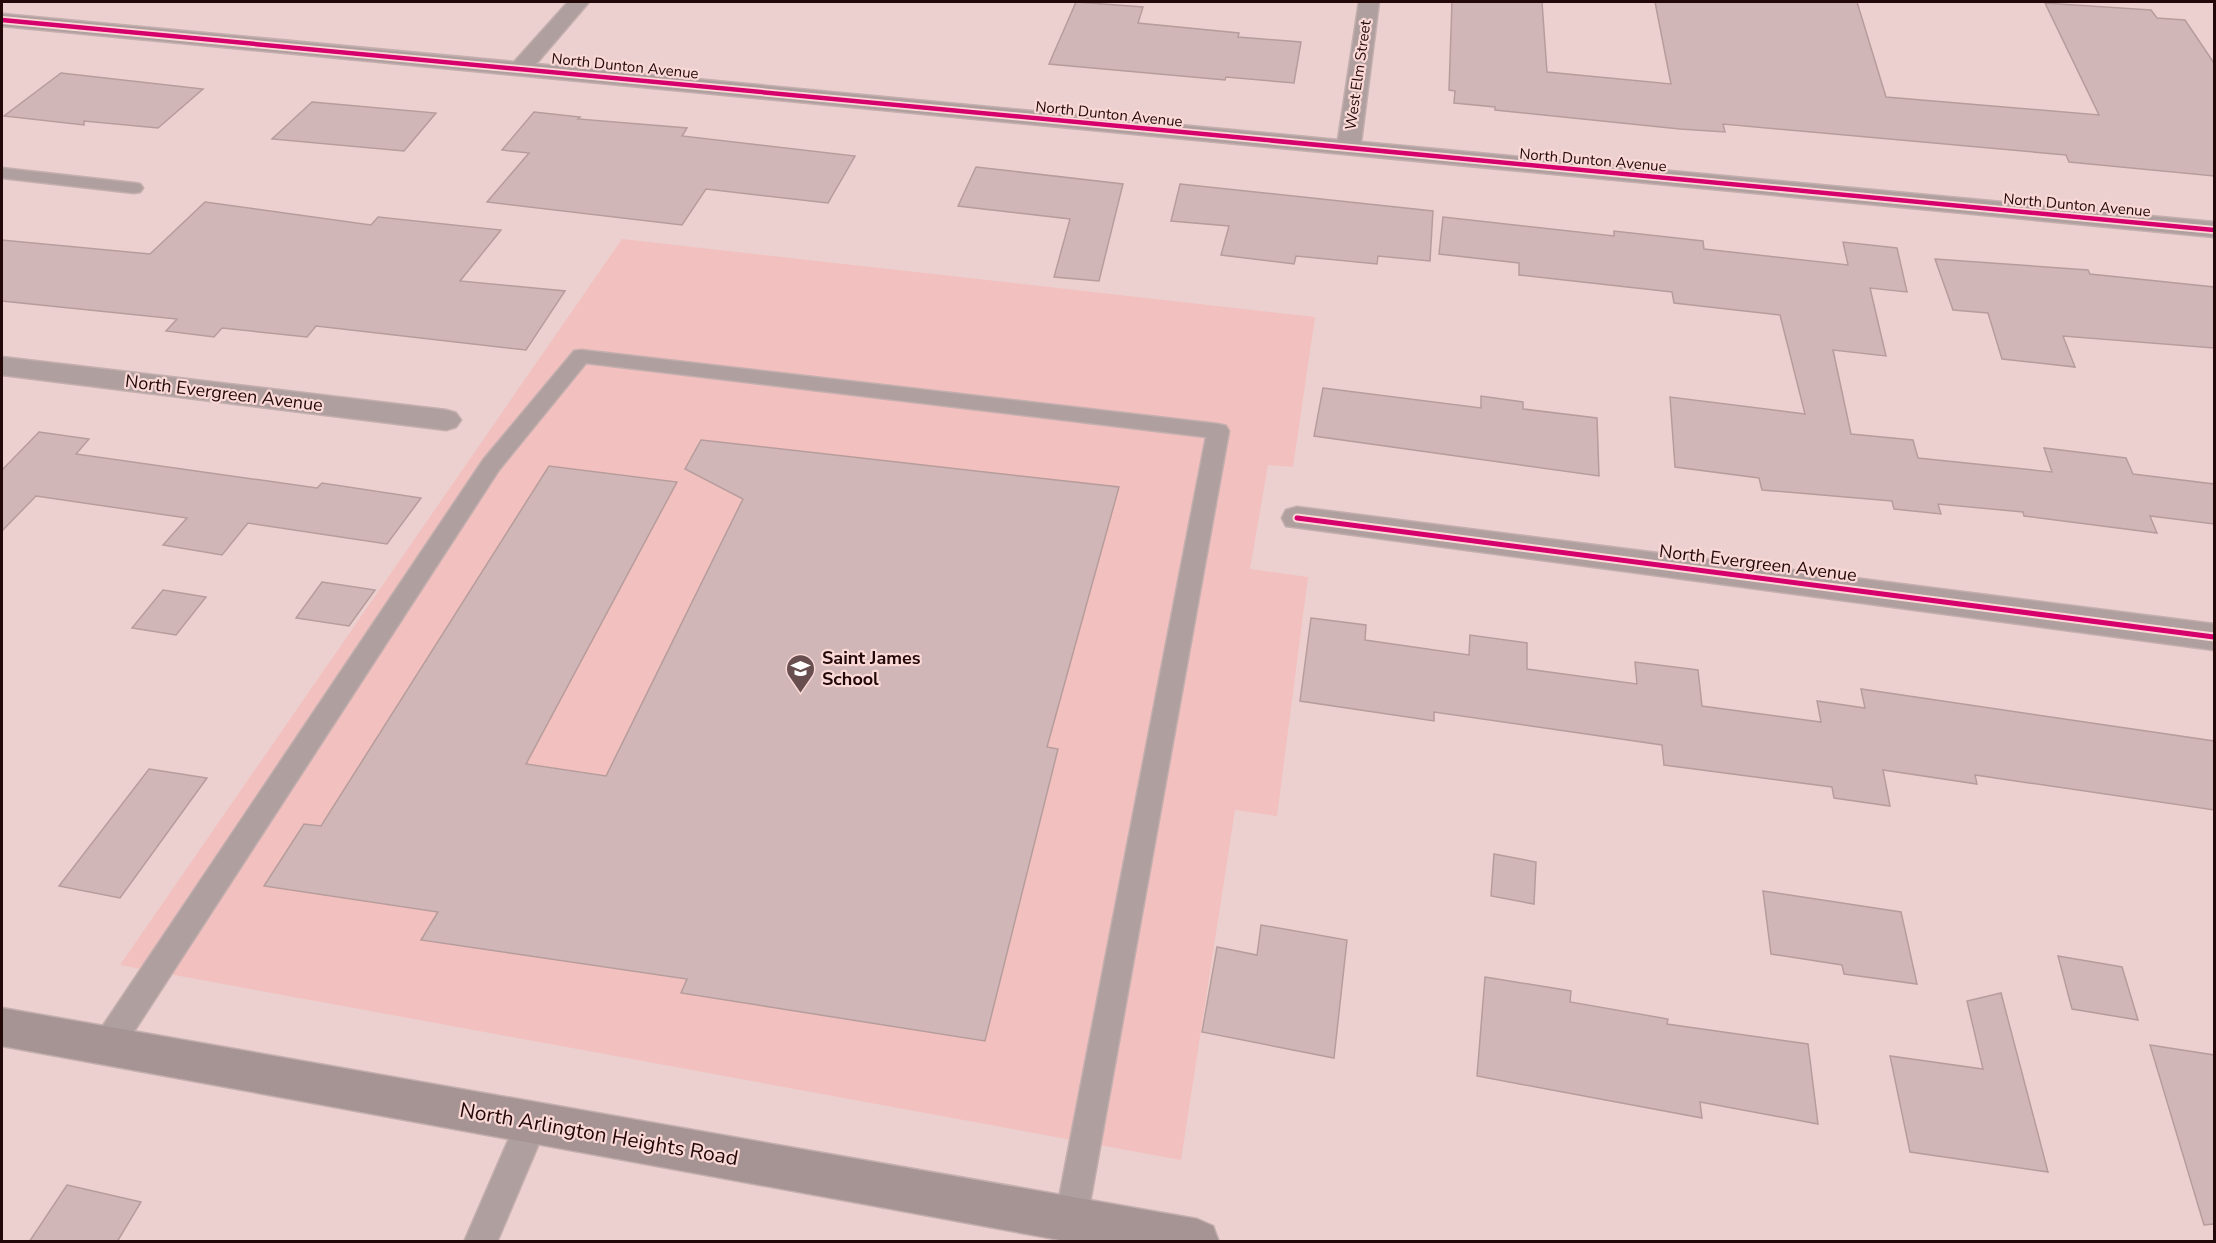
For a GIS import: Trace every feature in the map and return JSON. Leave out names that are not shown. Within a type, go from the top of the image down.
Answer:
[{"type":"main road","name":"North Arlington Heights Road","points":[[2,1027],[1197,1242]]},
{"type":"street","points":[[521,68],[579,2]]},
{"type":"street","name":"West Elm Street","points":[[1348,149],[1369,2]]},
{"type":"street","name":"North Dunton Avenue","points":[[2,20],[2214,230]]},
{"type":"street","name":"North Evergreen Avenue","points":[[2,366],[446,420]]},
{"type":"street","name":"North Evergreen Avenue","points":[[1297,518],[2214,637]]},
{"type":"lane","points":[[2,172],[134,188]]},
{"type":"lane","points":[[107,1046],[491,465],[581,356],[1218,431],[1071,1219]]},
{"type":"lane","points":[[480,1242],[532,1122]]},
{"type":"shaded area","name":"Saint James School","points":[[622,239],[1315,317],[1293,467],[1268,465],[1250,569],[1308,577],[1277,816],[1235,810],[1181,1160],[120,965]]},
{"type":"building","points":[[1076,2],[1143,7],[1138,23],[1239,33],[1238,37],[1301,42],[1294,83],[1226,77],[1225,80],[1049,64]]},
{"type":"building","points":[[1452,2],[1542,2],[1547,72],[1671,84],[1655,2],[1857,2],[1886,97],[2099,115],[2045,3],[2151,10],[2157,18],[2185,20],[2214,63],[2214,176],[2069,162],[2066,155],[1723,124],[1725,132],[1680,129],[1495,110],[1495,107],[1454,103],[1455,91],[1449,90]]},
{"type":"building","points":[[61,73],[203,89],[158,128],[84,121],[84,125],[4,116]]},
{"type":"building","points":[[312,102],[436,113],[404,151],[272,139]]},
{"type":"building","points":[[534,112],[580,117],[578,119],[687,128],[682,136],[855,156],[828,203],[706,189],[682,225],[487,202],[529,153],[502,150]]},
{"type":"building","points":[[976,167],[1123,184],[1099,281],[1054,277],[1070,219],[958,206]]},
{"type":"building","points":[[1180,184],[1433,211],[1430,261],[1378,256],[1377,264],[1296,256],[1294,264],[1221,255],[1229,226],[1171,221]]},
{"type":"building","points":[[205,202],[371,225],[378,217],[501,230],[460,281],[565,291],[526,350],[316,326],[307,337],[222,328],[214,337],[166,331],[177,319],[2,301],[2,240],[150,254]]},
{"type":"building","points":[[1443,217],[1614,236],[1614,231],[1703,241],[1704,249],[1848,265],[1843,242],[1897,248],[1907,292],[1870,288],[1886,356],[1833,350],[1851,434],[1913,440],[1918,458],[2052,472],[2044,448],[2126,458],[2133,474],[2214,484],[2214,524],[2150,516],[2157,533],[2024,516],[2023,512],[1938,504],[1941,514],[1894,509],[1892,501],[1762,490],[1759,478],[1675,467],[1670,397],[1805,414],[1780,315],[1674,303],[1672,292],[1519,275],[1519,263],[1439,254]]},
{"type":"building","points":[[1935,259],[2088,270],[2090,274],[2214,287],[2214,348],[2063,336],[2075,367],[2002,359],[1988,313],[1953,310]]},
{"type":"building","points":[[1323,388],[1481,408],[1481,396],[1523,402],[1523,409],[1597,418],[1599,476],[1314,436]]},
{"type":"building","points":[[39,432],[89,439],[76,454],[317,488],[322,483],[421,498],[387,544],[248,523],[222,555],[163,545],[187,518],[36,496],[2,531],[2,470]]},
{"type":"building","points":[[701,440],[1119,487],[1047,747],[1058,749],[985,1041],[681,993],[687,979],[421,940],[438,912],[264,886],[304,824],[321,826],[549,466],[677,482],[526,764],[606,776],[743,499],[685,469]]},
{"type":"building","points":[[322,582],[375,590],[349,626],[296,618]]},
{"type":"building","points":[[163,590],[206,597],[176,635],[132,628]]},
{"type":"building","points":[[1311,618],[1366,625],[1365,640],[1469,655],[1470,635],[1527,643],[1527,669],[1637,684],[1635,662],[1698,670],[1702,706],[1821,722],[1817,701],[1865,708],[1861,689],[2214,741],[2214,810],[1975,775],[1977,784],[1883,770],[1890,806],[1834,798],[1832,787],[1664,765],[1662,745],[1434,712],[1434,721],[1300,701]]},
{"type":"building","points":[[149,769],[207,778],[120,898],[59,886]]},
{"type":"building","points":[[1494,854],[1536,862],[1534,904],[1491,896]]},
{"type":"building","points":[[1763,891],[1901,912],[1917,984],[1844,974],[1842,965],[1771,954]]},
{"type":"building","points":[[1261,925],[1347,940],[1334,1058],[1202,1032],[1217,947],[1257,955]]},
{"type":"building","points":[[2058,956],[2122,967],[2138,1020],[2072,1009]]},
{"type":"building","points":[[1485,977],[1571,991],[1570,1002],[1668,1019],[1667,1024],[1808,1044],[1818,1124],[1700,1102],[1702,1118],[1477,1076]]},
{"type":"building","points":[[2001,993],[2048,1172],[1910,1152],[1890,1056],[1983,1069],[1967,1001]]},
{"type":"building","points":[[2150,1045],[2214,1055],[2214,1224],[2204,1225]]},
{"type":"building","points":[[67,1185],[141,1202],[117,1242],[29,1242]]},
{"type":"cycle path","points":[[2,20],[2214,230]]},
{"type":"cycle path","points":[[1297,518],[2214,637]]},
{"type":"place","name":"Saint James School","points":[[801,694]]}]
